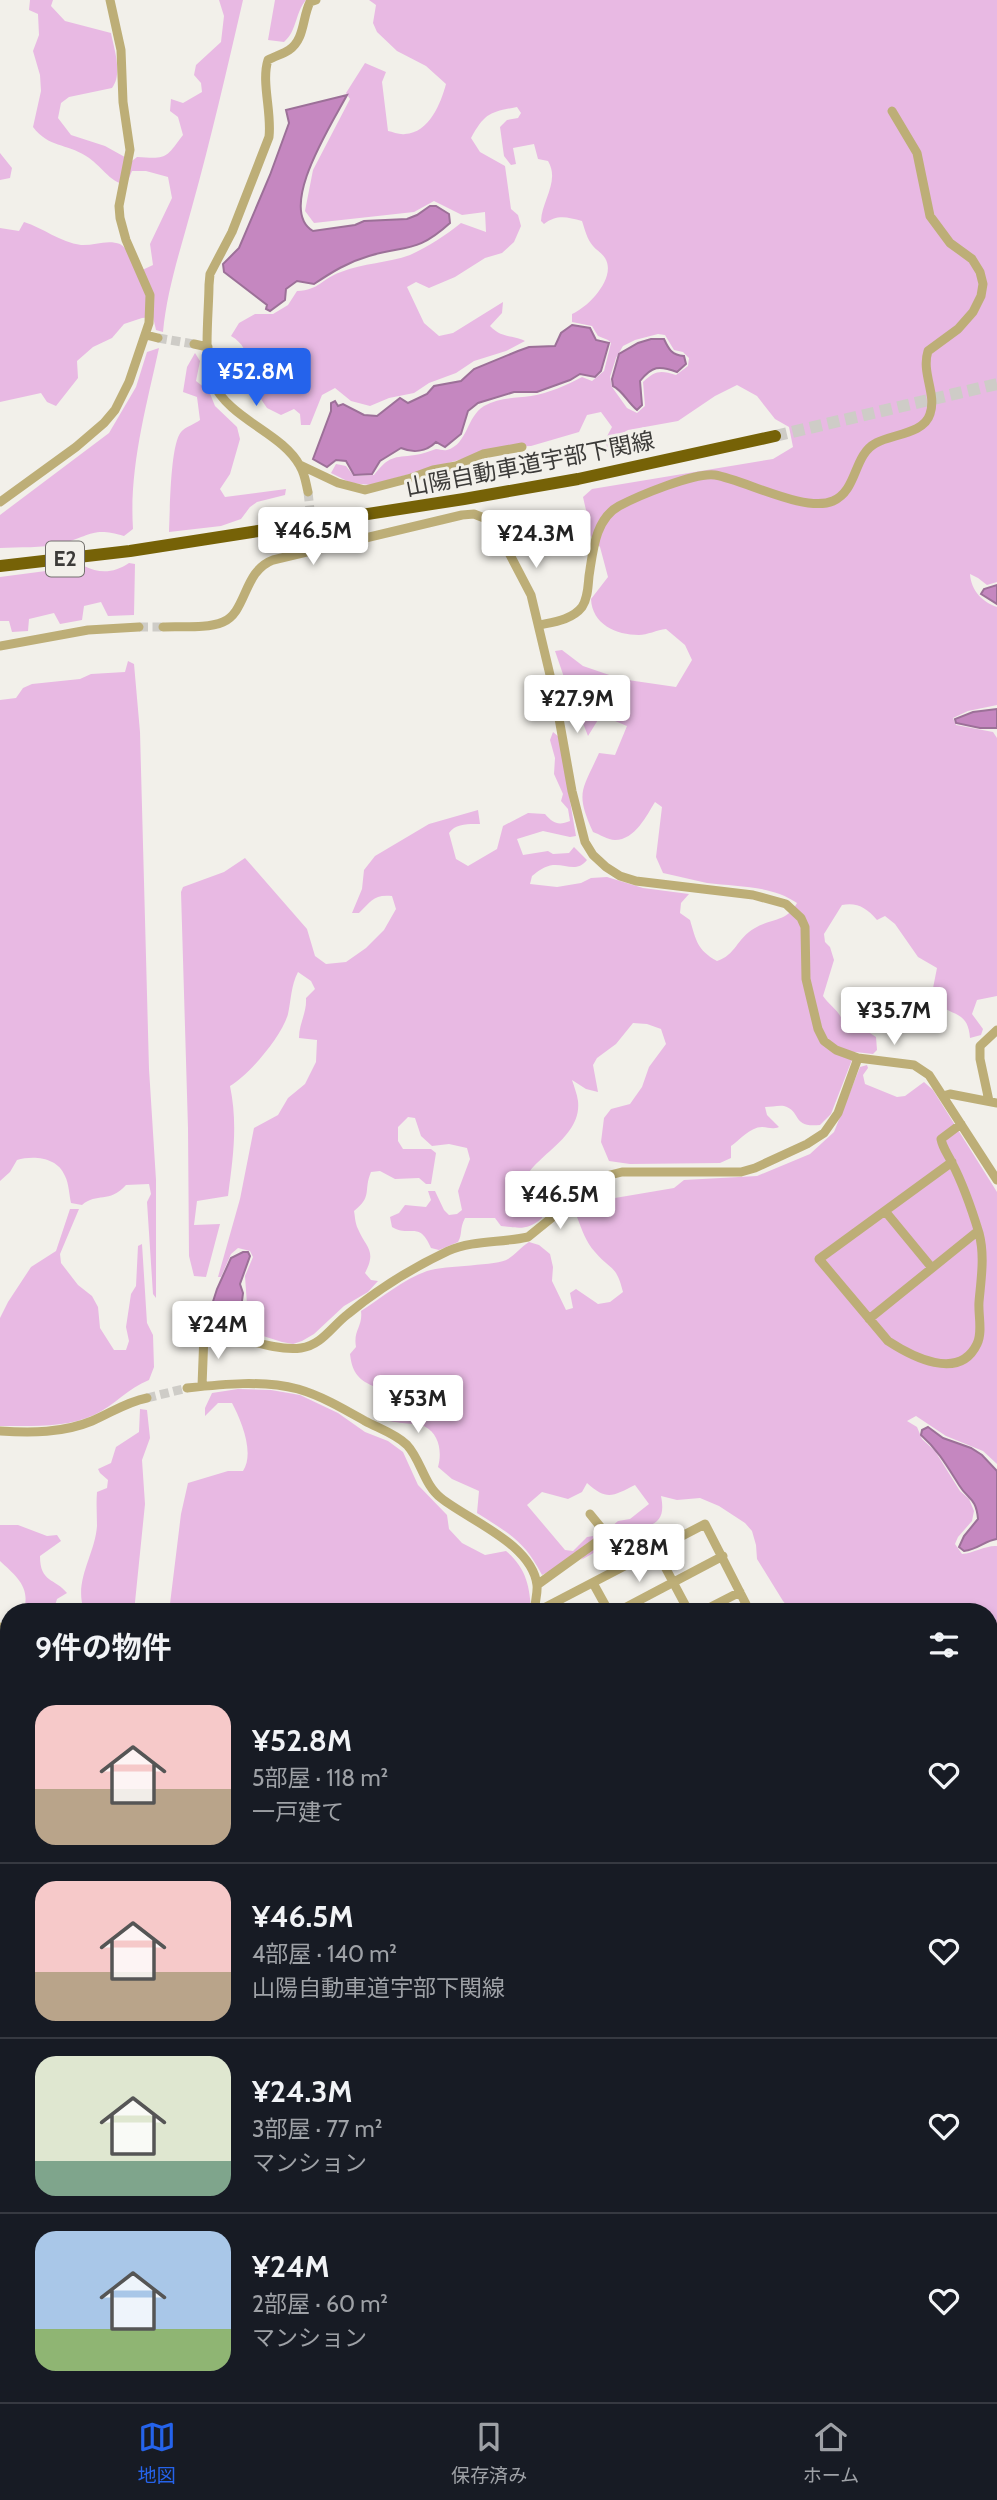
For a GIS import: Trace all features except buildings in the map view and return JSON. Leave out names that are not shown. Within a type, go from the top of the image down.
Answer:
[{"type":"highway","name":"山陽自動車道宇部下関線","points":[[0,566],[130,551],[304,525],[578,479],[775,436]]},
{"type":"street","points":[[0,502],[76,447],[104,423],[122,398],[146,335],[150,295],[126,240],[120,218],[130,150],[123,102],[121,50],[110,0]]},
{"type":"street","points":[[317,0],[310,2],[306,10],[298,41],[286,52],[268,60],[265,69],[271,122],[269,137],[232,232],[210,274],[209,372],[218,391],[237,412],[287,451],[300,465],[338,483],[365,489],[456,466],[483,454],[522,447]]},
{"type":"street","points":[[538,625],[563,620],[582,606],[587,596],[598,532],[603,520],[615,508],[699,475],[715,475],[800,501],[819,504],[833,501],[844,493],[851,483],[864,452],[886,438],[922,426],[930,416],[932,406],[925,371],[928,351],[958,329],[973,312],[981,296],[983,284],[972,259],[950,243],[930,216],[917,153],[892,111]]},
{"type":"street","points":[[146,335],[158,338]]},
{"type":"street","points":[[194,344],[208,347]]},
{"type":"street","points":[[300,465],[308,492]]},
{"type":"street","points":[[163,627],[223,622],[234,613],[253,575],[260,567],[273,560],[474,514],[489,520],[531,595],[555,696],[581,831],[593,855],[620,876],[636,881],[754,895],[774,899],[795,910],[805,927],[806,979],[818,1028],[824,1041],[836,1050],[858,1058],[914,1065],[929,1075],[997,1180]]},
{"type":"street","points":[[313,536],[316,551]]},
{"type":"street","points":[[0,646],[88,630],[139,627]]},
{"type":"street","points":[[943,1096],[950,1094],[993,1102],[980,1059],[980,1046],[997,1030]]},
{"type":"street","points":[[202,1386],[204,1334],[211,1331],[277,1346],[303,1348],[325,1337],[346,1315],[363,1303],[446,1252],[475,1243],[512,1241],[527,1237],[606,1176],[622,1172],[741,1172],[807,1144],[832,1124],[858,1058]]},
{"type":"street","points":[[952,1162],[819,1259],[888,1340],[902,1350],[942,1365],[965,1358],[978,1343],[979,1334],[983,1249],[952,1162],[941,1139],[961,1124]]},
{"type":"street","points":[[885,1211],[932,1268]]},
{"type":"street","points":[[869,1319],[978,1231]]},
{"type":"street","points":[[187,1388],[265,1384],[300,1390],[397,1437],[412,1452],[437,1495],[514,1548],[525,1560],[537,1585],[538,1603]]},
{"type":"street","points":[[0,1431],[61,1430],[93,1421],[122,1405],[147,1398]]},
{"type":"street","points":[[537,1585],[598,1541],[603,1530],[590,1514]]},
{"type":"street","points":[[552,1603],[705,1524],[746,1603]]},
{"type":"street","points":[[656,1550],[684,1603]]},
{"type":"street","points":[[634,1603],[723,1556]]},
{"type":"street","points":[[593,1583],[604,1603]]},
{"type":"street","points":[[719,1603],[740,1592]]},
{"type":"shaded area","points":[[30,0],[53,0],[51,6],[65,21],[111,33],[117,69],[112,88],[69,97],[61,103],[58,118],[71,135],[105,146],[132,161],[137,157],[164,156],[183,135],[178,117],[170,111],[171,99],[183,103],[202,92],[201,83],[194,75],[196,65],[221,42],[224,16],[219,0],[243,0],[206,156],[171,284],[163,332],[156,330],[153,317],[124,324],[112,338],[93,347],[77,361],[78,378],[56,406],[47,402],[41,393],[0,402],[0,228],[19,231],[24,222],[81,245],[110,242],[120,244],[138,272],[153,265],[150,244],[172,198],[168,177],[146,171],[132,171],[126,185],[120,183],[86,156],[45,139],[33,127],[41,91],[40,75],[33,51],[39,35],[38,14],[29,10]]},
{"type":"shaded area","points":[[275,0],[306,0],[284,42],[268,40]]},
{"type":"shaded area","points":[[369,0],[997,0],[997,582],[987,585],[970,574],[978,595],[997,607],[997,705],[968,711],[953,718],[956,725],[993,732],[997,738],[997,996],[977,1000],[972,1014],[983,1029],[981,1035],[970,1038],[962,1017],[931,998],[937,968],[918,957],[895,924],[885,916],[877,920],[857,905],[842,905],[824,934],[834,960],[823,996],[842,1019],[850,1020],[876,1037],[877,1050],[873,1054],[855,1052],[831,1114],[820,1125],[801,1122],[790,1108],[784,1106],[765,1107],[767,1115],[779,1127],[762,1127],[749,1131],[731,1146],[731,1158],[720,1163],[630,1164],[609,1161],[601,1142],[604,1118],[611,1109],[630,1104],[642,1087],[649,1067],[666,1044],[661,1029],[633,1023],[616,1044],[597,1058],[593,1065],[598,1092],[586,1089],[572,1080],[578,1101],[577,1117],[560,1142],[527,1175],[521,1188],[522,1202],[542,1210],[542,1218],[532,1225],[518,1228],[501,1226],[495,1218],[465,1218],[458,1242],[439,1250],[431,1248],[423,1234],[392,1227],[390,1217],[399,1213],[405,1205],[426,1207],[431,1200],[428,1191],[435,1191],[449,1215],[457,1214],[462,1210],[458,1191],[470,1159],[467,1148],[449,1144],[432,1146],[421,1136],[415,1118],[408,1117],[398,1127],[398,1141],[403,1149],[431,1149],[436,1153],[431,1184],[426,1184],[419,1178],[395,1179],[380,1171],[371,1172],[366,1197],[354,1211],[357,1227],[370,1254],[365,1273],[371,1280],[378,1281],[368,1292],[344,1306],[314,1334],[293,1344],[263,1336],[258,1328],[239,1331],[237,1323],[247,1305],[245,1276],[253,1257],[250,1251],[238,1248],[231,1254],[221,1277],[218,1277],[240,1199],[254,1128],[278,1115],[288,1098],[305,1084],[316,1062],[317,1040],[299,1038],[306,998],[315,989],[311,981],[298,972],[285,1023],[255,1064],[230,1086],[234,1127],[228,1196],[197,1201],[194,1225],[220,1224],[206,1277],[194,1276],[189,1256],[183,887],[224,872],[245,858],[307,929],[315,956],[326,964],[346,962],[366,948],[384,930],[396,909],[392,896],[381,896],[373,899],[359,913],[352,913],[362,889],[364,870],[375,856],[429,824],[478,810],[480,824],[459,826],[449,833],[456,859],[468,866],[497,849],[503,826],[528,813],[545,814],[559,823],[570,821],[554,774],[555,758],[550,740],[553,732],[559,737],[576,836],[543,831],[517,839],[523,855],[548,851],[553,854],[569,853],[574,847],[587,860],[575,867],[553,865],[544,868],[532,876],[530,884],[557,887],[581,883],[591,878],[607,877],[643,888],[689,894],[681,903],[680,913],[690,920],[701,948],[717,961],[728,955],[749,932],[789,914],[797,903],[765,890],[707,883],[663,873],[656,857],[662,807],[655,802],[640,826],[629,836],[612,840],[593,832],[584,808],[585,784],[599,753],[615,755],[627,726],[601,715],[588,736],[577,708],[566,700],[566,683],[555,651],[562,650],[583,666],[621,679],[676,687],[692,660],[685,645],[666,629],[642,635],[614,630],[601,621],[592,608],[591,599],[608,577],[600,547],[589,534],[583,497],[592,489],[773,459],[793,447],[789,427],[775,419],[757,396],[737,385],[678,421],[628,430],[617,436],[621,447],[610,456],[605,440],[612,427],[601,412],[587,415],[579,432],[531,446],[504,447],[371,485],[351,483],[331,473],[336,464],[346,466],[354,476],[374,475],[392,459],[436,449],[447,450],[459,442],[484,406],[501,400],[544,393],[582,377],[592,381],[604,371],[611,343],[598,336],[592,326],[572,322],[572,314],[586,305],[599,290],[608,266],[604,256],[589,240],[582,221],[562,217],[544,224],[541,221],[552,176],[548,161],[538,159],[534,144],[513,148],[516,164],[511,165],[504,156],[500,127],[507,120],[518,118],[521,113],[517,107],[489,115],[480,123],[471,138],[480,152],[505,166],[511,209],[518,215],[521,226],[514,242],[502,253],[485,258],[455,277],[429,288],[416,282],[407,287],[424,323],[439,336],[453,333],[503,302],[502,313],[490,326],[503,335],[525,341],[506,351],[474,361],[456,373],[429,383],[414,393],[389,398],[370,406],[351,401],[335,388],[322,395],[310,425],[301,425],[300,414],[294,409],[281,415],[267,408],[246,377],[246,354],[241,344],[231,336],[239,323],[255,314],[273,314],[288,305],[297,291],[311,289],[341,272],[410,255],[461,223],[486,232],[485,212],[462,215],[434,201],[414,212],[314,223],[305,211],[313,170],[350,99],[346,93],[365,63],[386,72],[382,82],[388,131],[403,134],[421,128],[433,116],[444,92],[446,84],[426,66],[397,51],[377,32],[373,23],[376,5]],"holes":[[[658,334],[665,335],[674,350],[683,352],[689,358],[688,366],[676,375],[658,372],[643,382],[645,406],[637,413],[627,408],[612,387],[610,377],[616,358],[623,346],[635,340]]]},
{"type":"shaded area","points":[[347,95],[311,165],[301,204],[303,220],[313,231],[355,225],[364,221],[407,219],[430,206],[436,206],[449,214],[450,223],[420,244],[361,258],[314,284],[297,281],[286,289],[285,300],[270,311],[266,309],[267,305],[224,272],[223,264],[239,248],[270,175],[289,123],[286,110]]},
{"type":"shaded area","points":[[0,153],[12,168],[10,178],[0,180]]},
{"type":"shaded area","points":[[572,325],[590,328],[596,340],[609,343],[601,371],[595,377],[580,374],[537,392],[514,392],[478,403],[468,411],[461,434],[445,447],[436,442],[419,451],[401,448],[380,461],[372,474],[354,475],[346,461],[336,460],[327,467],[313,459],[331,411],[331,403],[335,401],[338,406],[343,404],[364,415],[377,416],[400,398],[408,403],[427,394],[434,386],[461,381],[474,369],[518,351],[529,347],[555,346],[561,333]]},
{"type":"shaded area","points":[[651,339],[664,339],[671,351],[684,356],[686,364],[677,372],[656,368],[644,376],[640,381],[642,405],[637,410],[613,386],[612,379],[619,354]]},
{"type":"shaded area","points":[[159,348],[136,461],[133,529],[124,536],[97,532],[53,545],[0,548],[0,515],[109,433],[136,387],[147,352]]},
{"type":"shaded area","points":[[195,353],[200,361],[196,381],[209,391],[215,406],[237,427],[240,439],[230,474],[220,489],[225,497],[286,489],[285,495],[257,502],[241,519],[221,526],[169,532],[170,495],[177,439],[183,430],[200,420],[197,397],[183,392],[187,367]]},
{"type":"shaded area","points":[[129,563],[135,564],[134,615],[108,616],[101,602],[84,606],[82,620],[60,624],[54,613],[29,619],[28,631],[12,632],[9,621],[0,621],[0,577],[84,566],[107,571]]},
{"type":"shaded area","points":[[997,585],[997,604],[981,594],[984,589]]},
{"type":"shaded area","points":[[128,661],[134,664],[140,732],[149,1069],[156,1180],[156,1298],[153,1294],[147,1202],[151,1194],[149,1184],[126,1185],[114,1194],[82,1205],[71,1203],[62,1170],[51,1161],[37,1158],[17,1160],[10,1172],[0,1181],[0,700],[16,698],[23,688],[32,684],[80,679],[91,674],[125,672]]},
{"type":"shaded area","points":[[997,709],[997,728],[956,723],[955,719],[973,712]]},
{"type":"shaded area","points":[[867,1065],[868,1068],[863,1075],[865,1084],[897,1097],[905,1096],[924,1082],[933,1090],[997,1192],[997,1464],[983,1451],[946,1436],[916,1416],[907,1421],[917,1427],[922,1439],[935,1451],[960,1491],[969,1499],[974,1511],[972,1521],[955,1544],[962,1554],[997,1546],[997,1603],[785,1603],[757,1559],[752,1531],[745,1523],[719,1506],[700,1498],[677,1500],[661,1496],[662,1509],[656,1522],[638,1528],[581,1560],[618,1521],[630,1519],[649,1504],[635,1485],[610,1495],[587,1483],[582,1492],[568,1499],[542,1492],[527,1505],[565,1550],[573,1551],[587,1537],[593,1536],[594,1542],[542,1575],[522,1545],[477,1513],[479,1491],[452,1479],[438,1467],[440,1450],[434,1434],[424,1426],[389,1421],[373,1386],[359,1377],[354,1370],[350,1354],[356,1347],[361,1311],[393,1289],[427,1271],[502,1261],[529,1242],[539,1245],[550,1254],[552,1281],[566,1310],[573,1308],[570,1293],[576,1289],[598,1304],[610,1302],[623,1292],[620,1283],[615,1272],[589,1244],[577,1217],[599,1210],[609,1199],[674,1188],[684,1180],[757,1176],[810,1154],[834,1132],[860,1067]]},
{"type":"shaded area","points":[[70,1209],[79,1209],[60,1254],[61,1263],[78,1285],[92,1296],[98,1307],[100,1328],[114,1350],[126,1350],[129,1341],[126,1327],[131,1294],[136,1286],[138,1246],[142,1244],[147,1323],[153,1335],[154,1367],[149,1380],[134,1387],[94,1415],[72,1422],[48,1425],[0,1426],[0,1318],[31,1267],[56,1251]]},
{"type":"shaded area","points":[[248,1252],[250,1256],[240,1284],[243,1293],[241,1309],[230,1324],[220,1325],[208,1317],[231,1258]]},
{"type":"shaded area","points":[[238,1389],[271,1390],[300,1395],[338,1413],[365,1432],[388,1441],[403,1452],[418,1485],[447,1515],[449,1529],[462,1543],[485,1555],[506,1551],[513,1557],[528,1586],[530,1603],[170,1603],[181,1514],[188,1483],[228,1471],[243,1471],[248,1455],[245,1437],[232,1403],[218,1403],[205,1416],[205,1408],[212,1393]]},
{"type":"shaded area","points":[[140,1409],[147,1410],[150,1438],[142,1460],[145,1504],[135,1603],[82,1603],[83,1576],[97,1526],[97,1492],[107,1488],[108,1480],[98,1469],[111,1463],[116,1447],[139,1432]]},
{"type":"shaded area","points":[[928,1427],[943,1438],[982,1455],[997,1471],[997,1539],[969,1550],[964,1551],[959,1547],[978,1519],[977,1512],[942,1458],[921,1435],[922,1430]]},
{"type":"shaded area","points":[[0,1525],[18,1525],[47,1536],[57,1535],[61,1541],[40,1556],[41,1565],[45,1576],[67,1593],[57,1599],[56,1603],[25,1603],[21,1583],[0,1561]]},
{"type":"tunnel","points":[[158,338],[194,344]]},
{"type":"tunnel","points":[[775,436],[997,384]]},
{"type":"tunnel","points":[[308,492],[313,536]]},
{"type":"tunnel","points":[[139,627],[163,627]]},
{"type":"tunnel","points":[[147,1398],[187,1388]]}]
